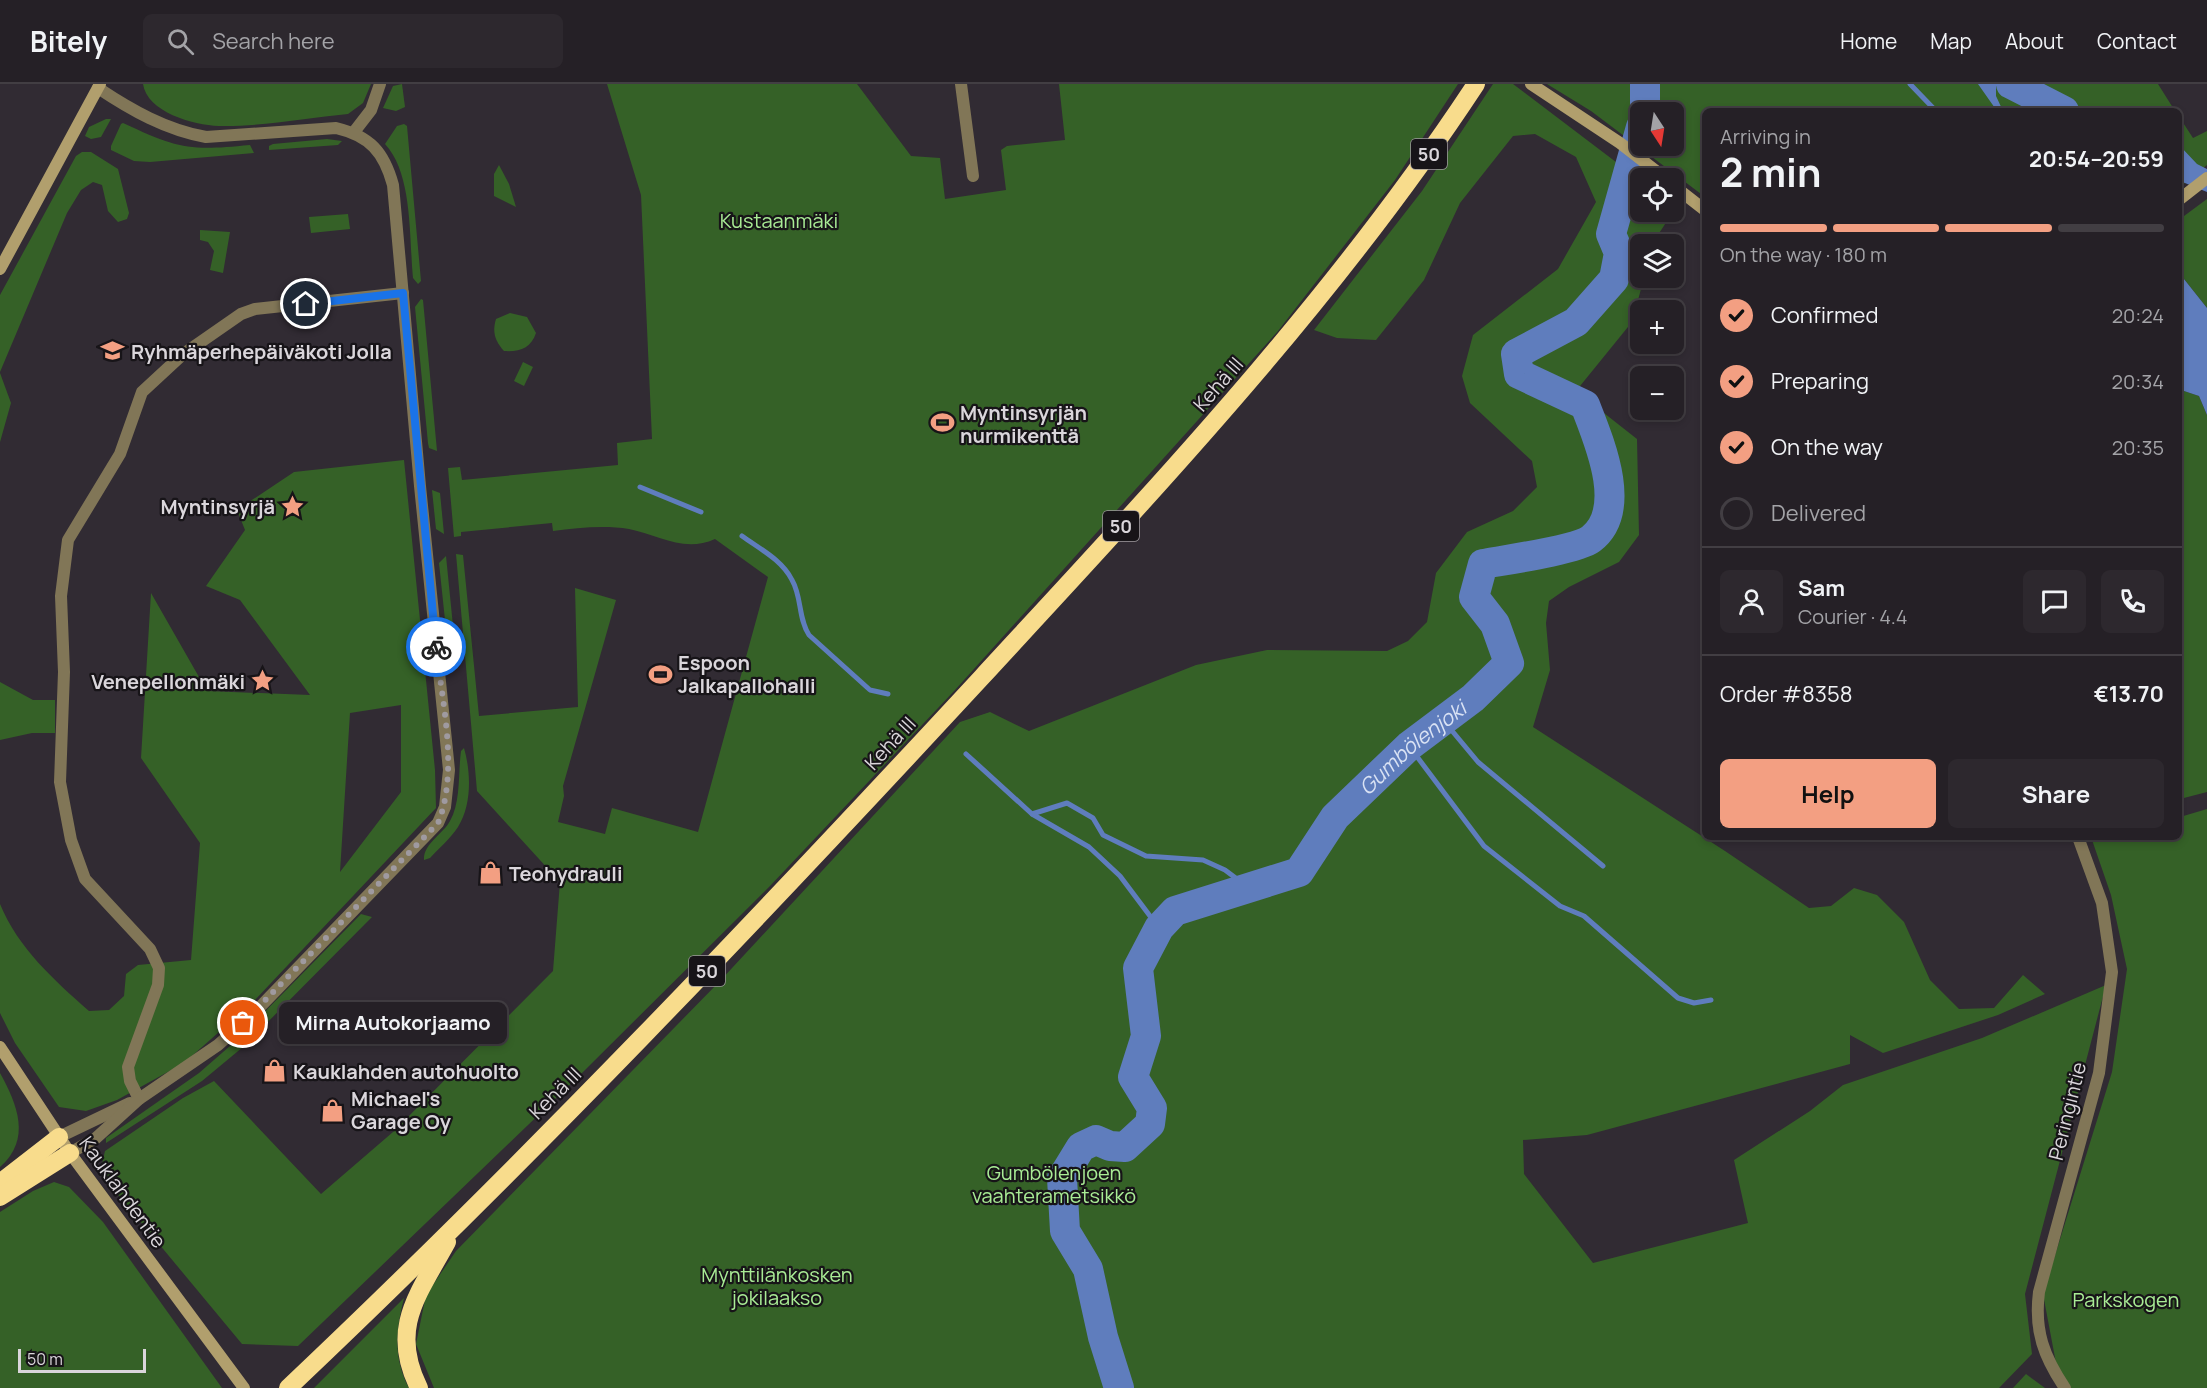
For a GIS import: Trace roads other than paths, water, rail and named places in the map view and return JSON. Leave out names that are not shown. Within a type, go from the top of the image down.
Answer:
[{"type":"highway","name":"Kehä III","points":[[288,1388],[401,1281],[696,983],[1168,475],[1289,336],[1365,243],[1476,84]]},
{"type":"highway","points":[[0,1183],[58,1137]]},
{"type":"highway","points":[[0,1197],[70,1153]]},
{"type":"highway","points":[[419,1388],[410,1370],[406,1350],[406,1324],[412,1303],[458,1222]]},
{"type":"street","points":[[354,132],[371,110],[380,84]]},
{"type":"street","points":[[961,84],[973,176]]},
{"type":"street","points":[[1531,84],[1620,143],[1652,168]]},
{"type":"street","points":[[0,269],[99,86],[159,123],[187,134],[206,137],[336,128],[354,132],[375,147],[389,169],[393,185],[420,486],[449,770],[445,807],[438,823],[255,1012],[218,1045],[139,1099],[96,1138],[70,1153]]},
{"type":"street","points":[[2184,196],[2207,178]]},
{"type":"street","points":[[1684,194],[1702,208]]},
{"type":"street","points":[[139,1099],[130,1081],[128,1066],[158,985],[159,968],[150,949],[85,879],[70,840],[60,782],[64,672],[61,596],[68,540],[120,454],[142,392],[182,355],[241,314],[255,309],[403,293]]},
{"type":"street","name":"Peringintie","points":[[2065,1388],[2043,1352],[2038,1334],[2037,1302],[2099,1073],[2112,972],[2102,903],[2079,840]]},
{"type":"street","name":"Kauklahdentie","points":[[0,1047],[58,1137],[244,1388]]},
{"type":"street","points":[[58,1137],[139,1099]]},
{"type":"water","points":[[1978,84],[2031,84],[2056,99],[2082,108],[2034,108],[2029,101],[2026,89],[2019,86],[1996,86],[1996,96],[2002,108],[1995,108]]},
{"type":"water","points":[[2182,148],[2197,164],[2207,169],[2207,192],[2182,182]]},
{"type":"water","points":[[2182,277],[2207,308],[2207,415],[2199,396],[2184,391],[2182,388]]},
{"type":"waterway","name":"Gumbölenjoki","points":[[1645,84],[1645,102]]},
{"type":"waterway","points":[[1910,84],[1933,108]]},
{"type":"waterway","points":[[2011,84],[2058,108]]},
{"type":"waterway","name":"Gumbölenjoki","points":[[1119,1388],[1103,1337],[1088,1269],[1065,1231],[1062,1178],[1081,1147],[1096,1140],[1110,1146],[1125,1147],[1150,1124],[1152,1108],[1133,1077],[1146,1036],[1138,968],[1159,928],[1175,911],[1299,872],[1335,817],[1409,746],[1473,698],[1509,663],[1495,624],[1474,597],[1483,564],[1571,547],[1591,539],[1602,526],[1608,511],[1608,475],[1585,405],[1519,374],[1516,354],[1576,322],[1614,279],[1619,253],[1611,234],[1633,156]]},
{"type":"waterway","points":[[640,487],[701,512]]},
{"type":"waterway","points":[[742,536],[770,555],[788,573],[795,587],[803,622],[809,635],[870,690],[888,694]]},
{"type":"waterway","points":[[1443,720],[1478,762],[1603,866]]},
{"type":"waterway","points":[[1409,746],[1484,846],[1560,906],[1584,916],[1678,998],[1694,1003],[1711,1000]]},
{"type":"waterway","points":[[966,754],[1032,814],[1089,847],[1120,876],[1159,928]]},
{"type":"waterway","points":[[1032,814],[1067,803],[1093,818],[1103,835],[1146,856],[1203,860],[1225,870],[1249,888]]},
{"type":"place","name":"Ryhmäperhepäiväkoti Jolla","points":[[113,351]]},
{"type":"place","name":"Myntinsyrjän nurmikenttä","points":[[942,423]]},
{"type":"place","name":"Myntinsyrjä","points":[[293,506]]},
{"type":"place","name":"Espoon Jalkapallohalli","points":[[660,674]]},
{"type":"place","name":"Venepellonmäki","points":[[263,681]]},
{"type":"place","name":"Teohydrauli","points":[[491,873]]},
{"type":"place","name":"Mirna Autokorjaamo","points":[[243,1023]]},
{"type":"place","name":"Kauklahden autohuolto","points":[[275,1071]]},
{"type":"place","name":"Michael's Garage Oy","points":[[333,1110]]},
{"type":"park label","name":"Kustaanmäki","points":[[779,220]]},
{"type":"park label","name":"Gumbölenjoen vaahterametsikkö","points":[[1054,1184]]},
{"type":"park label","name":"Mynttilänkosken jokilaakso","points":[[777,1286]]},
{"type":"park label","name":"Parkskogen","points":[[2126,1299]]}]
